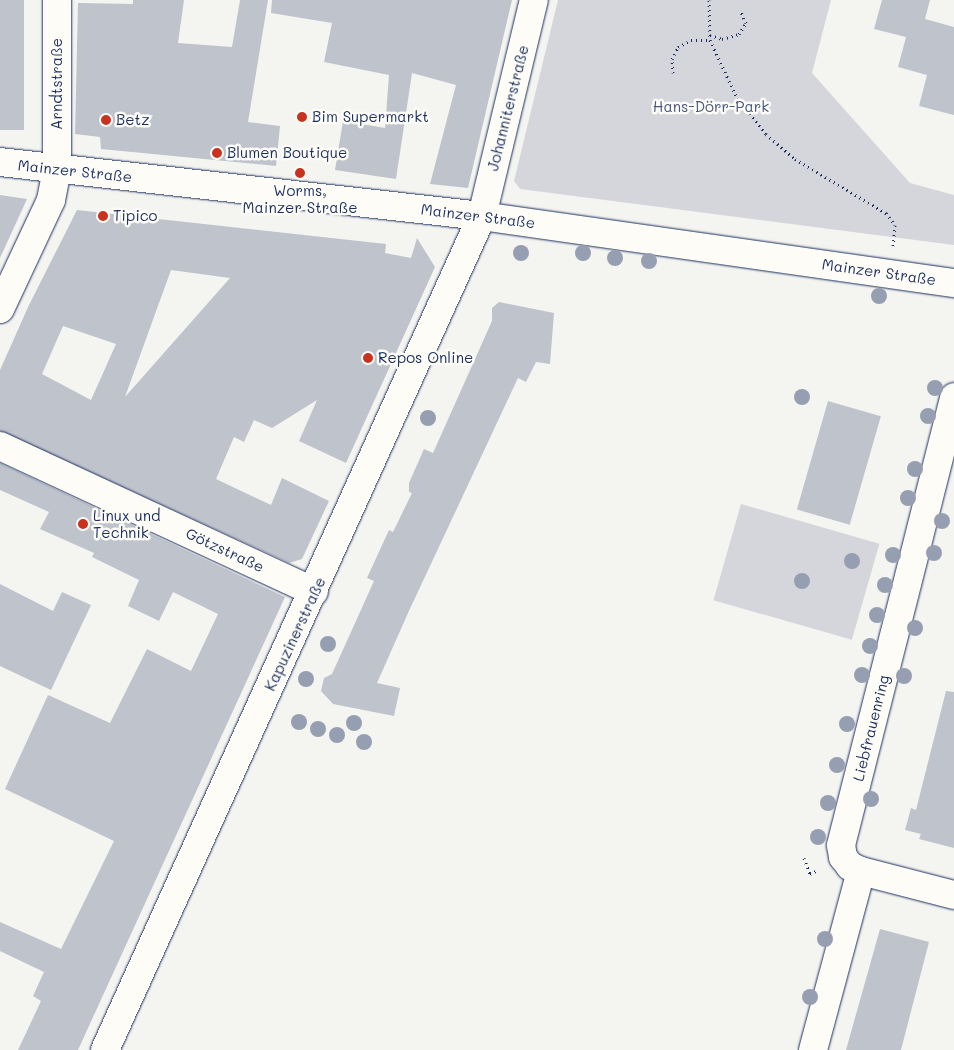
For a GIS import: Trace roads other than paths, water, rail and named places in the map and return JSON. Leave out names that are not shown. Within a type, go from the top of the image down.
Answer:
[{"type":"street","name":"Arndtstraße","points":[[0,309],[51,200],[57,169],[57,0]]},
{"type":"street","name":"Johanniterstraße","points":[[482,216],[534,0]]},
{"type":"street","name":"Mainzer Straße","points":[[0,162],[482,216],[954,282]]},
{"type":"street","name":"Kapuzinerstraße","points":[[104,1050],[314,592],[482,216]]},
{"type":"street","name":"Liebfrauenring","points":[[861,872],[850,866],[843,857],[841,846],[954,398]]},
{"type":"street","name":"Götzstraße","points":[[0,446],[314,592]]},
{"type":"street","points":[[814,1050],[861,872],[954,895]]},
{"type":"place","name":"Bim Supermarkt","points":[[302,117]]},
{"type":"place","name":"Betz","points":[[106,120]]},
{"type":"place","name":"Blumen Boutique","points":[[217,153]]},
{"type":"place","name":"Worms, Mainzer Straße","points":[[300,173]]},
{"type":"place","name":"Tipico","points":[[103,216]]},
{"type":"place","name":"Repos Online","points":[[368,358]]},
{"type":"place","name":"Linux und Technik","points":[[83,524]]},
{"type":"park label","name":"Hans-Dörr-Park","points":[[711,107]]}]
